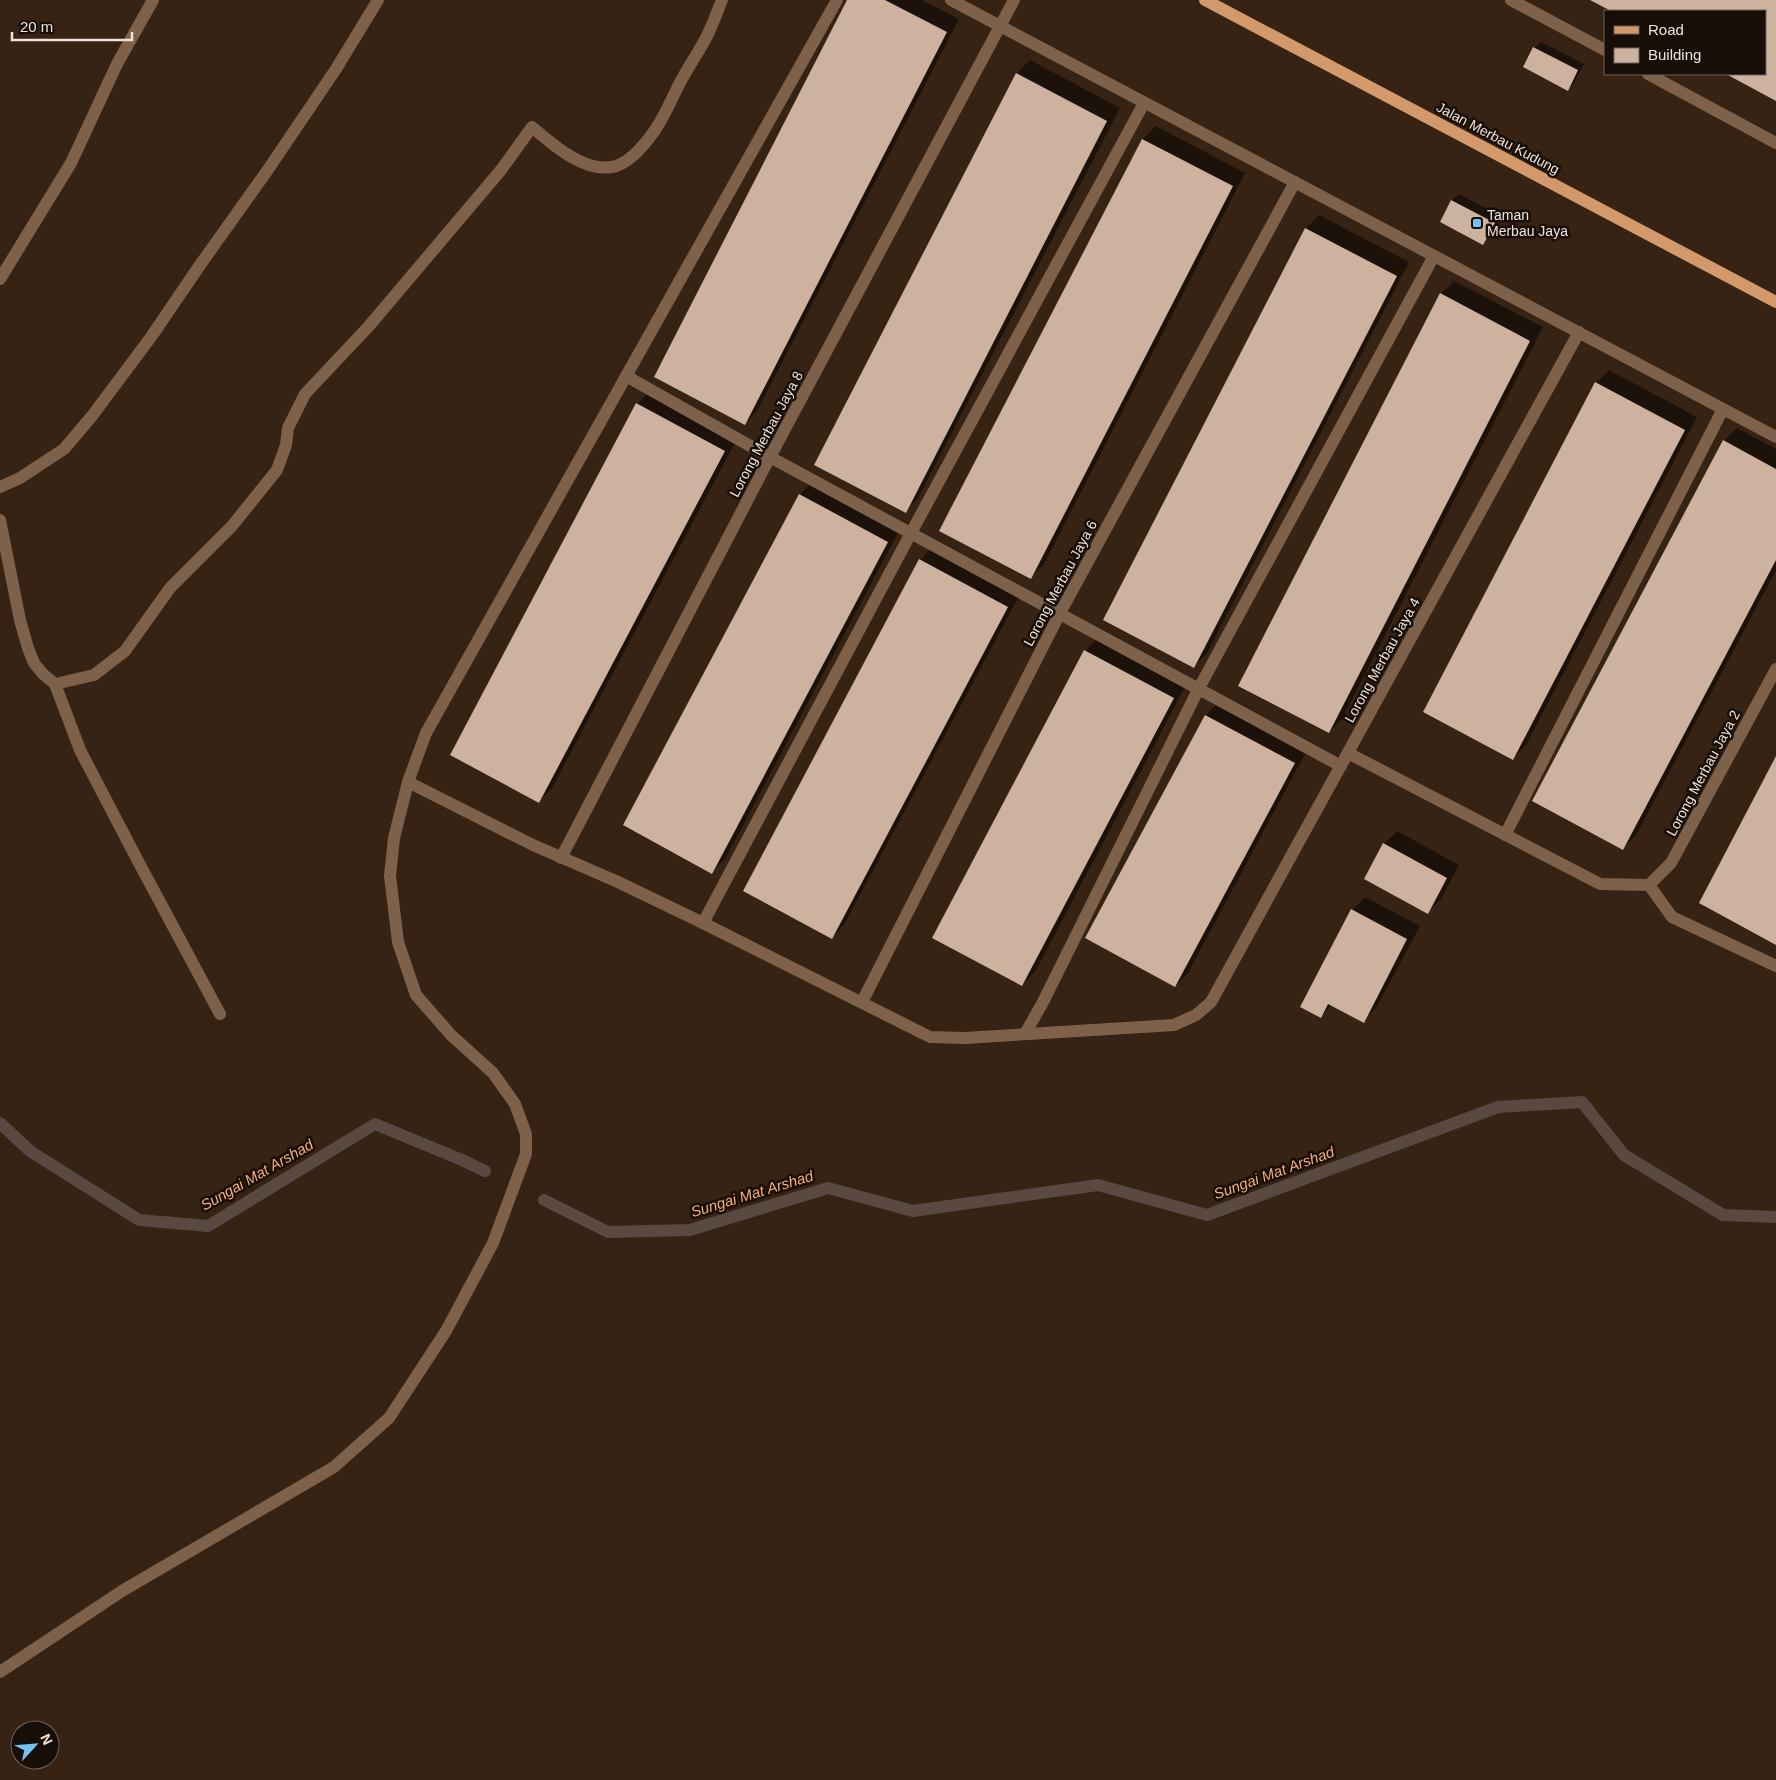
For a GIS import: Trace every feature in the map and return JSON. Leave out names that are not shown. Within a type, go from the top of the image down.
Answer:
[{"type":"main road","name":"Jalan Merbau Kudung","points":[[1205,0],[1776,302]]},
{"type":"street","points":[[0,278],[71,163],[117,64],[153,0]]},
{"type":"street","points":[[0,487],[20,478],[64,449],[92,416],[151,337],[267,171],[336,69],[378,0]]},
{"type":"street","points":[[55,684],[94,675],[125,652],[170,588],[232,526],[277,470],[286,445],[288,428],[305,394],[369,326],[500,170],[532,127],[551,144],[570,157],[585,163],[612,167],[624,162],[655,129],[707,36],[722,0]]},
{"type":"street","points":[[0,1672],[122,1591],[334,1467],[390,1418],[446,1331],[493,1243],[526,1154],[526,1134],[516,1104],[493,1073],[451,1035],[416,995],[398,942],[390,876],[394,838],[408,782],[426,733],[837,0]]},
{"type":"street","points":[[951,0],[1776,437]]},
{"type":"street","name":"Lorong Merbau Jaya 8","points":[[561,858],[770,457],[1014,0]]},
{"type":"street","points":[[1511,0],[1533,5],[1604,49]]},
{"type":"street","points":[[1650,75],[1776,142]]},
{"type":"street","points":[[703,923],[911,533],[1144,103]]},
{"type":"street","name":"Lorong Merbau Jaya 6","points":[[862,1002],[1060,613],[1295,182]]},
{"type":"street","points":[[408,782],[561,858],[618,882],[703,923],[930,1037],[965,1038],[1025,1034],[1043,1002],[1199,688],[1434,256]]},
{"type":"street","name":"Lorong Merbau Jaya 4","points":[[1025,1034],[1174,1025],[1196,1015],[1211,1002],[1579,332]]},
{"type":"street","points":[[626,376],[770,457],[1341,766]]},
{"type":"street","points":[[1505,834],[1723,409]]},
{"type":"street","points":[[0,520],[20,620],[34,663],[55,684],[80,750],[220,1014]]},
{"type":"street","name":"Lorong Merbau Jaya 2","points":[[1649,886],[1671,863],[1776,669]]},
{"type":"street","points":[[1348,753],[1600,884],[1649,886],[1672,917],[1776,966]]},
{"type":"building","points":[[847,0],[885,0],[947,32],[745,425],[654,377]]},
{"type":"building","points":[[1590,0],[1776,0],[1776,101],[1728,75],[1766,75],[1766,10],[1609,10]]},
{"type":"building","points":[[1533,47],[1578,70],[1568,91],[1523,67]]},
{"type":"building","points":[[1016,73],[1107,121],[906,513],[814,465]]},
{"type":"building","points":[[1142,139],[1233,186],[1031,579],[939,531]]},
{"type":"building","points":[[1451,200],[1495,223],[1483,245],[1440,222]]},
{"type":"building","points":[[1305,228],[1397,276],[1194,668],[1103,620]]},
{"type":"building","points":[[1440,293],[1530,341],[1329,733],[1238,686]]},
{"type":"building","points":[[1595,382],[1685,430],[1513,760],[1423,712]]},
{"type":"building","points":[[636,403],[725,451],[539,803],[450,755]]},
{"type":"building","points":[[1723,440],[1776,469],[1776,560],[1623,850],[1532,801]]},
{"type":"building","points":[[799,494],[888,542],[712,874],[623,825]]},
{"type":"building","points":[[919,559],[1008,607],[832,939],[743,891]]},
{"type":"building","points":[[1084,650],[1174,698],[1022,986],[932,938]]},
{"type":"building","points":[[1205,715],[1295,763],[1175,987],[1085,938]]},
{"type":"building","points":[[1776,756],[1776,945],[1699,903]]},
{"type":"building","points":[[1383,843],[1447,878],[1428,914],[1364,879]]},
{"type":"building","points":[[1351,909],[1407,939],[1364,1023],[1328,1004],[1321,1018],[1300,1007]]},
{"type":"waterway","name":"Sungai Mat Arshad","points":[[544,1200],[608,1232],[690,1230],[828,1188],[913,1211],[1098,1185],[1207,1215],[1498,1107],[1582,1102],[1624,1155],[1723,1215],[1776,1217]]},
{"type":"waterway","name":"Sungai Mat Arshad","points":[[0,1123],[30,1151],[139,1220],[208,1226],[375,1124],[485,1171]]},
{"type":"place","name":"Taman Merbau Jaya","points":[[1477,223]]}]
